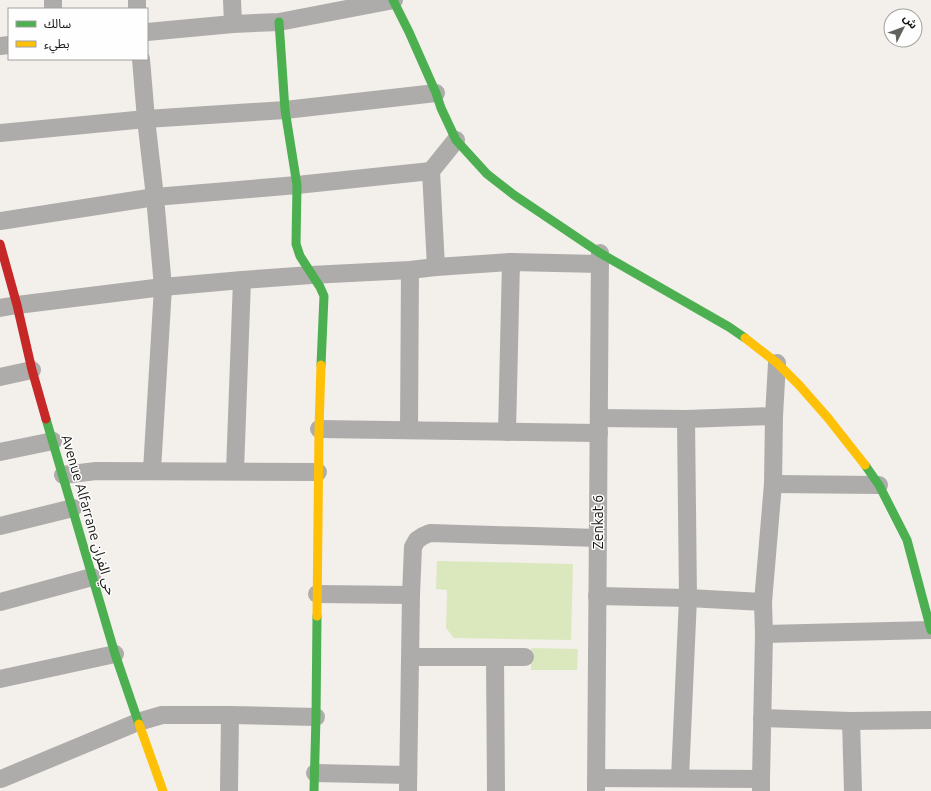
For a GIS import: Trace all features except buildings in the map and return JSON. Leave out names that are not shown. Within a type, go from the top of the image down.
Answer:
[{"type":"street","points":[[232,0],[234,24]]},
{"type":"street","points":[[148,32],[234,24],[279,22],[394,0],[456,140],[487,174],[600,258],[729,327],[777,363],[832,423],[879,485],[907,540],[931,630],[764,634]]},
{"type":"street","points":[[279,22],[285,110],[297,185],[296,244],[300,256],[320,287],[324,296],[318,472],[314,791]]},
{"type":"street","points":[[141,60],[163,287],[152,470]]},
{"type":"street","points":[[0,133],[146,119],[285,110],[436,93]]},
{"type":"street","points":[[436,267],[431,171],[456,140]]},
{"type":"street","points":[[0,221],[155,197],[297,185],[431,171]]},
{"type":"street","name":"Avenue Alfarrane حي الفران","points":[[0,244],[8,306],[32,370],[64,475],[115,654],[162,791]]},
{"type":"street","points":[[8,306],[163,287],[242,280],[410,270],[511,262],[600,258]]},
{"type":"street","name":"Zenkat 6","points":[[596,785],[600,258]]},
{"type":"street","points":[[507,432],[511,262]]},
{"type":"street","points":[[409,430],[410,270]]},
{"type":"street","points":[[235,471],[242,280]]},
{"type":"street","points":[[596,785],[680,778],[761,785],[764,634],[763,602],[773,484],[774,416],[777,363]]},
{"type":"street","points":[[0,377],[32,370]]},
{"type":"street","points":[[319,429],[507,432],[686,419],[774,416]]},
{"type":"street","points":[[680,778],[688,598],[686,419]]},
{"type":"street","points":[[0,452],[53,441]]},
{"type":"street","points":[[64,475],[96,471],[152,470],[318,472]]},
{"type":"street","points":[[773,484],[879,485]]},
{"type":"street","points":[[0,526],[73,508]]},
{"type":"street","points":[[315,773],[408,783],[411,595],[413,547],[417,540],[430,533],[598,538]]},
{"type":"street","points":[[0,602],[92,577]]},
{"type":"street","points":[[317,594],[411,595]]},
{"type":"street","points":[[597,596],[688,598],[763,602]]},
{"type":"street","points":[[0,680],[115,654]]},
{"type":"street","points":[[411,657],[525,657]]},
{"type":"street","points":[[495,657],[496,791]]},
{"type":"street","points":[[2,783],[138,722],[162,715],[316,717]]},
{"type":"street","points":[[229,791],[230,715]]},
{"type":"street","points":[[762,718],[851,721],[931,720]]},
{"type":"street","points":[[851,721],[853,791]]},
{"type":"green space","points":[[437,561],[573,564],[571,640],[454,638],[446,628],[447,590],[436,589]]},
{"type":"green space","points":[[531,648],[578,649],[577,670],[531,670]]},
{"type":"traffic: fast","points":[[393,0],[409,32],[456,140],[487,174],[514,195],[600,253],[729,327],[745,338]]},
{"type":"traffic: fast","points":[[279,22],[285,110],[297,185],[296,244],[300,256],[320,287],[324,296],[321,365]]},
{"type":"traffic: fast","points":[[46,419],[115,654],[139,724]]},
{"type":"traffic: fast","points":[[865,465],[879,485],[907,540],[931,630]]},
{"type":"traffic: fast","points":[[314,791],[317,616]]},
{"type":"traffic: slow","points":[[745,338],[777,363],[799,385],[828,418],[865,465]]},
{"type":"traffic: slow","points":[[317,616],[321,365]]},
{"type":"traffic: slow","points":[[139,724],[163,791]]},
{"type":"traffic: jam","points":[[0,244],[46,419]]}]
